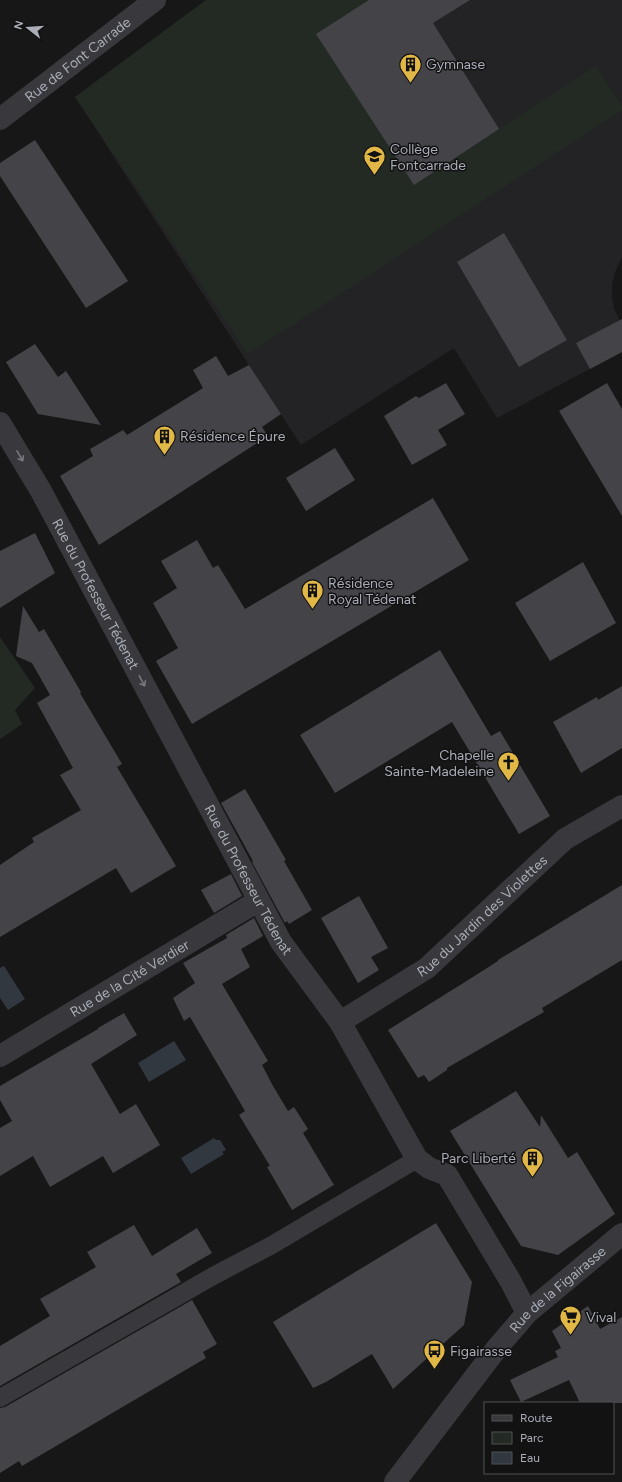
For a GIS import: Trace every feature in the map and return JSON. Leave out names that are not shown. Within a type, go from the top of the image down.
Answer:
[{"type":"street","name":"Rue de Font Carrade","points":[[0,119],[156,0]]},
{"type":"street","name":"Rue du Professeur Tédenat","points":[[0,423],[41,491],[281,942],[340,1022],[417,1159],[430,1168],[447,1175],[511,1282],[526,1313]]},
{"type":"street","name":"Rue du Jardin des Violettes","points":[[340,1022],[427,968],[565,839],[622,806]]},
{"type":"street","name":"Rue de la Cité Verdier","points":[[0,1056],[258,901]]},
{"type":"street","name":"Rue de la Figairasse","points":[[395,1482],[493,1353],[526,1313],[622,1234]]},
{"type":"lane","points":[[0,1398],[272,1244],[417,1159]]},
{"type":"shaded area","name":"Collège Fontcarrade","points":[[206,0],[622,0],[622,257],[615,272],[612,284],[612,298],[614,308],[622,326],[622,352],[497,418],[454,348],[301,445],[75,97]]},
{"type":"green space","points":[[206,0],[369,0],[317,34],[414,184],[596,66],[622,106],[622,110],[248,354],[75,97]]},
{"type":"green space","points":[[0,637],[35,688],[15,710],[22,724],[0,739]]},
{"type":"water","points":[[4,966],[25,999],[8,1010],[0,998],[0,968]]},
{"type":"water","points":[[174,1041],[186,1060],[149,1082],[138,1063]]},
{"type":"water","points":[[214,1138],[216,1140],[220,1140],[226,1150],[222,1152],[224,1154],[191,1174],[181,1158]]},
{"type":"building","name":"Gymnase","points":[[369,0],[470,0],[433,23],[499,129],[414,185],[316,34]]},
{"type":"building","points":[[35,140],[128,281],[86,308],[0,176],[0,163]]},
{"type":"building","points":[[504,233],[567,340],[519,367],[457,262]]},
{"type":"building","points":[[622,319],[622,352],[590,369],[576,343]]},
{"type":"building","points":[[35,344],[58,377],[66,371],[101,425],[38,414],[6,362]]},
{"type":"building","name":"Résidence Épure","points":[[216,356],[228,376],[249,365],[281,414],[262,427],[268,436],[99,545],[60,476],[93,456],[90,449],[123,430],[127,435],[203,388],[193,370]]},
{"type":"building","points":[[446,383],[465,414],[438,430],[447,445],[412,465],[384,416],[416,396],[419,398]]},
{"type":"building","points":[[607,383],[622,409],[622,516],[559,411]]},
{"type":"building","points":[[335,448],[355,480],[306,511],[286,478]]},
{"type":"building","name":"Résidence Royal Tédenat","points":[[433,498],[469,560],[192,724],[156,661],[178,648],[153,603],[177,588],[161,561],[197,540],[213,568],[218,565],[245,609]]},
{"type":"building","points":[[35,533],[55,573],[0,608],[0,551]]},
{"type":"building","points":[[583,562],[616,623],[550,661],[515,603]]},
{"type":"building","points":[[23,606],[39,632],[44,629],[122,764],[117,767],[176,866],[131,893],[116,868],[0,937],[0,865],[34,842],[32,838],[81,810],[60,775],[73,768],[37,703],[50,695],[32,663],[16,656]]},
{"type":"building","points":[[440,650],[491,736],[500,731],[550,816],[519,834],[452,722],[335,793],[300,735]]},
{"type":"building","points":[[622,686],[622,748],[581,773],[553,722],[597,697],[598,700]]},
{"type":"building","points":[[245,789],[286,860],[284,861],[312,910],[289,924],[287,921],[285,923],[221,803]]},
{"type":"building","points":[[231,874],[242,896],[214,913],[201,890]]},
{"type":"building","points":[[622,885],[622,960],[542,1008],[544,1012],[447,1068],[447,1070],[429,1082],[424,1075],[418,1078],[388,1030],[498,960]]},
{"type":"building","points":[[359,896],[388,948],[371,957],[379,970],[358,983],[321,918]]},
{"type":"building","points":[[254,918],[263,936],[241,949],[250,967],[222,984],[268,1061],[262,1065],[273,1086],[288,1111],[294,1107],[308,1129],[303,1133],[334,1185],[292,1210],[267,1167],[270,1166],[239,1115],[245,1111],[190,1017],[184,1021],[173,998],[195,983],[183,963],[227,938],[226,935]]},
{"type":"building","points":[[124,1013],[137,1035],[91,1064],[120,1114],[136,1104],[160,1145],[113,1173],[103,1156],[50,1187],[33,1156],[0,1176],[0,1128],[12,1121],[0,1100],[0,1086]]},
{"type":"building","name":"Parc Liberté","points":[[516,1091],[540,1127],[541,1115],[568,1158],[577,1152],[615,1214],[558,1255],[521,1246],[450,1131]]},
{"type":"building","points":[[436,1223],[472,1282],[464,1325],[393,1389],[372,1354],[326,1382],[313,1388],[273,1322]]},
{"type":"building","points":[[134,1225],[152,1256],[197,1228],[212,1253],[176,1274],[181,1282],[0,1386],[0,1346],[50,1316],[40,1299],[96,1267],[87,1252]]},
{"type":"building","points":[[192,1300],[217,1344],[203,1352],[206,1358],[22,1466],[19,1461],[0,1473],[0,1408],[5,1407]]},
{"type":"building","points":[[588,1306],[600,1329],[622,1317],[622,1403],[580,1402],[569,1380],[521,1402],[510,1380],[558,1357],[555,1351],[561,1348],[552,1331]]},
{"type":"place","name":"Gymnase","points":[[410,84]]},
{"type":"place","name":"Collège Fontcarrade","points":[[375,176]]},
{"type":"place","name":"Résidence Épure","points":[[165,456]]},
{"type":"place","name":"Résidence Royal Tédenat","points":[[313,610]]},
{"type":"place","name":"Chapelle Sainte-Madeleine","points":[[509,782]]},
{"type":"place","name":"Parc Liberté","points":[[532,1178]]},
{"type":"place","name":"Vival","points":[[571,1336]]},
{"type":"place","name":"Figairasse","points":[[435,1370]]}]
